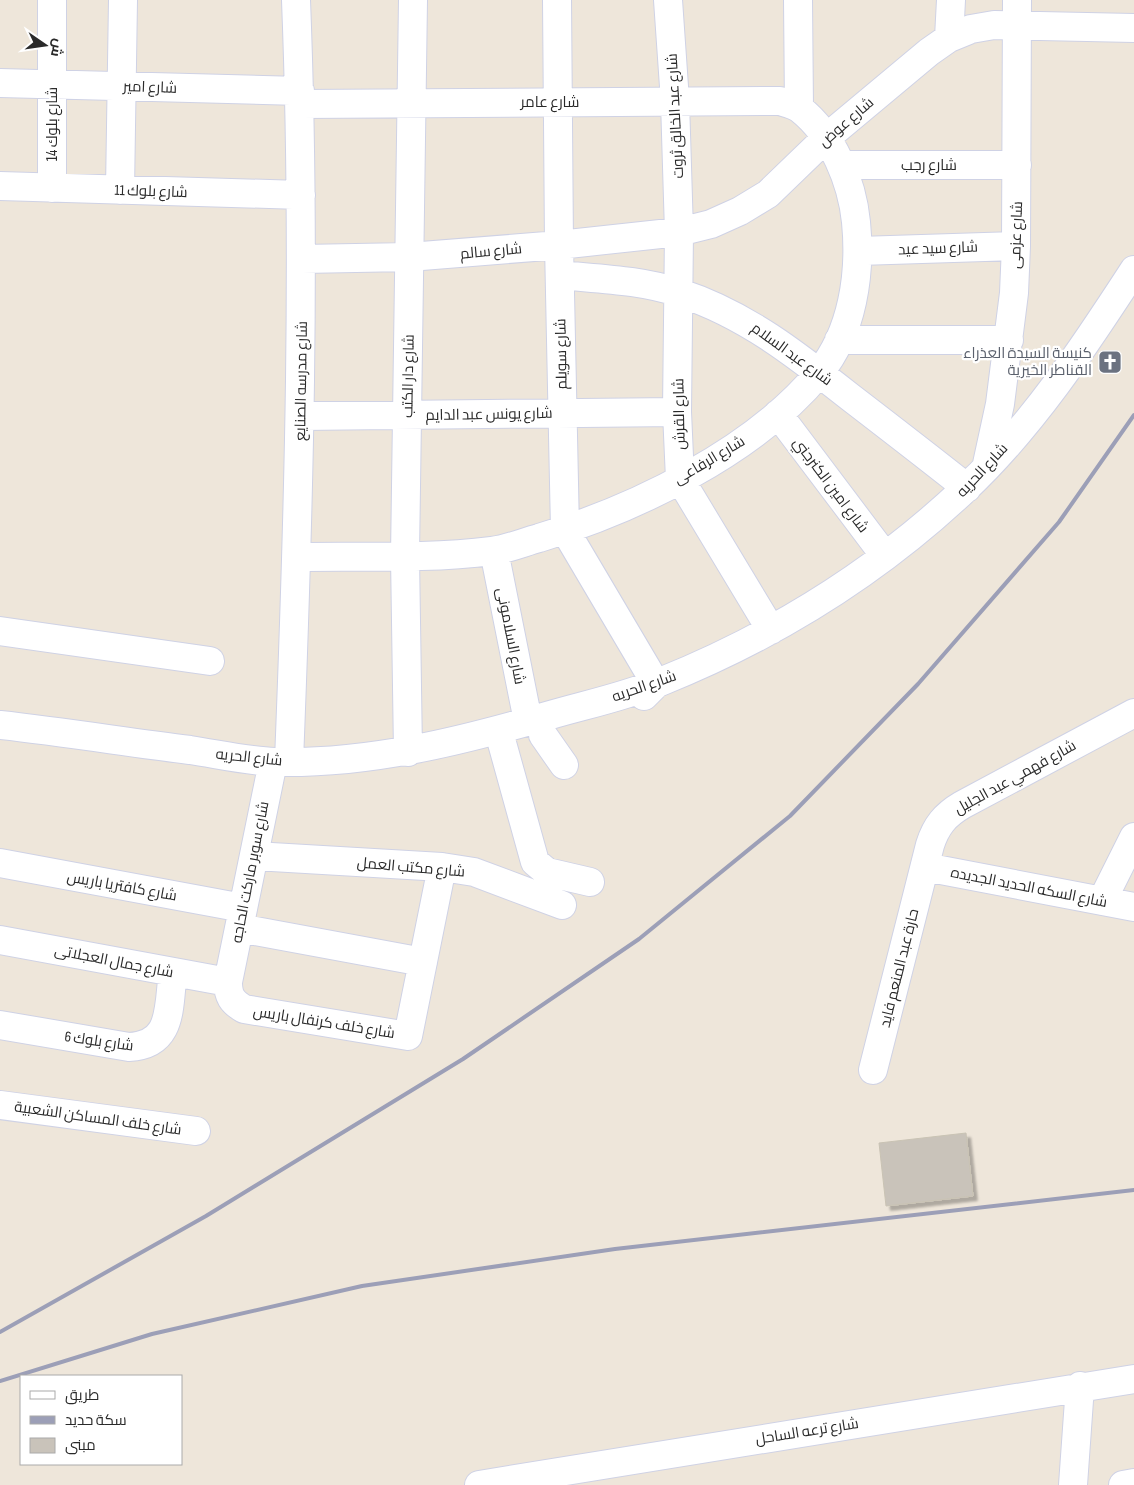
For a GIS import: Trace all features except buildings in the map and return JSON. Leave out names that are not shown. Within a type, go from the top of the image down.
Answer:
[{"type":"street","name":"شارع بلوك 14","points":[[52,0],[52,188]]},
{"type":"street","points":[[120,190],[123,0]]},
{"type":"street","name":"شارع مدرسه الصنايع","points":[[281,762],[297,557],[300,416],[302,259],[300,98],[296,0]]},
{"type":"street","name":"شارع دار الكتب","points":[[408,752],[405,556],[413,0]]},
{"type":"street","name":"شارع سويلم","points":[[557,0],[559,245],[565,530],[656,684]]},
{"type":"street","name":"شارع عبد الخالق ثروت","points":[[668,0],[675,101],[679,232]]},
{"type":"street","points":[[798,0],[799,108]]},
{"type":"street","points":[[949,38],[951,0]]},
{"type":"street","name":"شارع عوض","points":[[679,232],[726,218],[768,194],[826,138],[929,52],[949,38],[971,29],[994,25],[1017,12],[1134,28]]},
{"type":"street","name":"شارع عزمى","points":[[986,467],[1000,404],[1009,340],[1016,246],[1017,12]]},
{"type":"street","name":"شارع امير","points":[[0,83],[122,86],[300,98]]},
{"type":"street","name":"شارع عامر","points":[[300,98],[411,103],[780,101],[799,108]]},
{"type":"street","name":"شارع الرفاعى","points":[[297,557],[405,556],[494,551],[565,530],[621,508],[680,479],[732,449],[778,414],[820,373],[839,340],[854,297],[859,251],[855,207],[841,165],[826,138],[799,108]]},
{"type":"street","name":"شارع رجب","points":[[841,165],[1017,165]]},
{"type":"street","name":"شارع بلوك 11","points":[[0,186],[301,195]]},
{"type":"street","name":"شارع سالم","points":[[302,259],[409,257],[559,245],[679,232]]},
{"type":"street","name":"شارع القرش","points":[[679,232],[678,412],[680,479],[771,630]]},
{"type":"street","name":"شارع سيد عيد","points":[[859,251],[1016,246]]},
{"type":"street","name":"شارع الحريه","points":[[0,725],[281,762],[348,758],[408,752],[472,737],[536,728],[656,684],[712,660],[771,630],[829,596],[885,556],[967,488],[1046,398],[1095,330],[1134,270]]},
{"type":"street","name":"شارع عبد السلام","points":[[560,275],[646,284],[679,293],[714,306],[751,324],[786,346],[967,488]]},
{"type":"street","points":[[839,340],[1009,340]]},
{"type":"street","name":"شارع يونس عبد الدايم","points":[[300,416],[678,412]]},
{"type":"street","name":"شارع امين الكنرجني","points":[[778,414],[885,556]]},
{"type":"street","name":"شارع السلامونى","points":[[494,551],[536,728]]},
{"type":"street","points":[[0,631],[210,660]]},
{"type":"street","name":"شارع فهمي عبد الجليل","points":[[925,867],[934,832],[951,812],[1134,713]]},
{"type":"street","points":[[472,737],[486,742],[502,743],[536,728],[564,766]]},
{"type":"street","points":[[502,743],[535,862],[547,872],[590,882]]},
{"type":"street","name":"شارع سوبر ماركت الحاجه","points":[[228,982],[254,856],[281,762]]},
{"type":"street","points":[[1102,901],[1134,837]]},
{"type":"street","name":"شارع مكتب العمل","points":[[254,856],[442,867],[474,872],[562,904]]},
{"type":"street","name":"شارع كافتريا باريس","points":[[0,863],[423,962]]},
{"type":"street","points":[[423,962],[442,867]]},
{"type":"street","name":"شارع السكه الحديد الجديده","points":[[925,867],[1134,907]]},
{"type":"street","name":"حارة عبد المنعم فايد","points":[[873,1070],[925,867]]},
{"type":"street","name":"شارع جمال العجلاتى","points":[[0,940],[228,982]]},
{"type":"street","name":"شارع خلف كرنفال باريس","points":[[228,982],[228,994],[235,1003],[244,1009],[408,1036],[423,962]]},
{"type":"street","name":"شارع بلوك 6","points":[[0,1026],[129,1047],[144,1046],[156,1040],[165,1028],[173,972]]},
{"type":"street","name":"شارع خلف المساكن الشعبية","points":[[0,1105],[196,1131]]},
{"type":"street","name":"شارع ترعه الساحل","points":[[479,1485],[528,1481],[1080,1386],[1134,1379]]},
{"type":"street","points":[[1073,1485],[1080,1386]]},
{"type":"street","points":[[1123,1485],[1134,1483]]},
{"type":"railway","points":[[0,1332],[206,1216],[463,1059],[639,939],[790,816],[918,684],[1059,522],[1134,415]]},
{"type":"railway","points":[[0,1381],[152,1334],[362,1286],[615,1249],[1134,1190]]},
{"type":"place","name":"كنيسة السيدة العذراء القناطر الخيرية","points":[[1110,362]]}]
